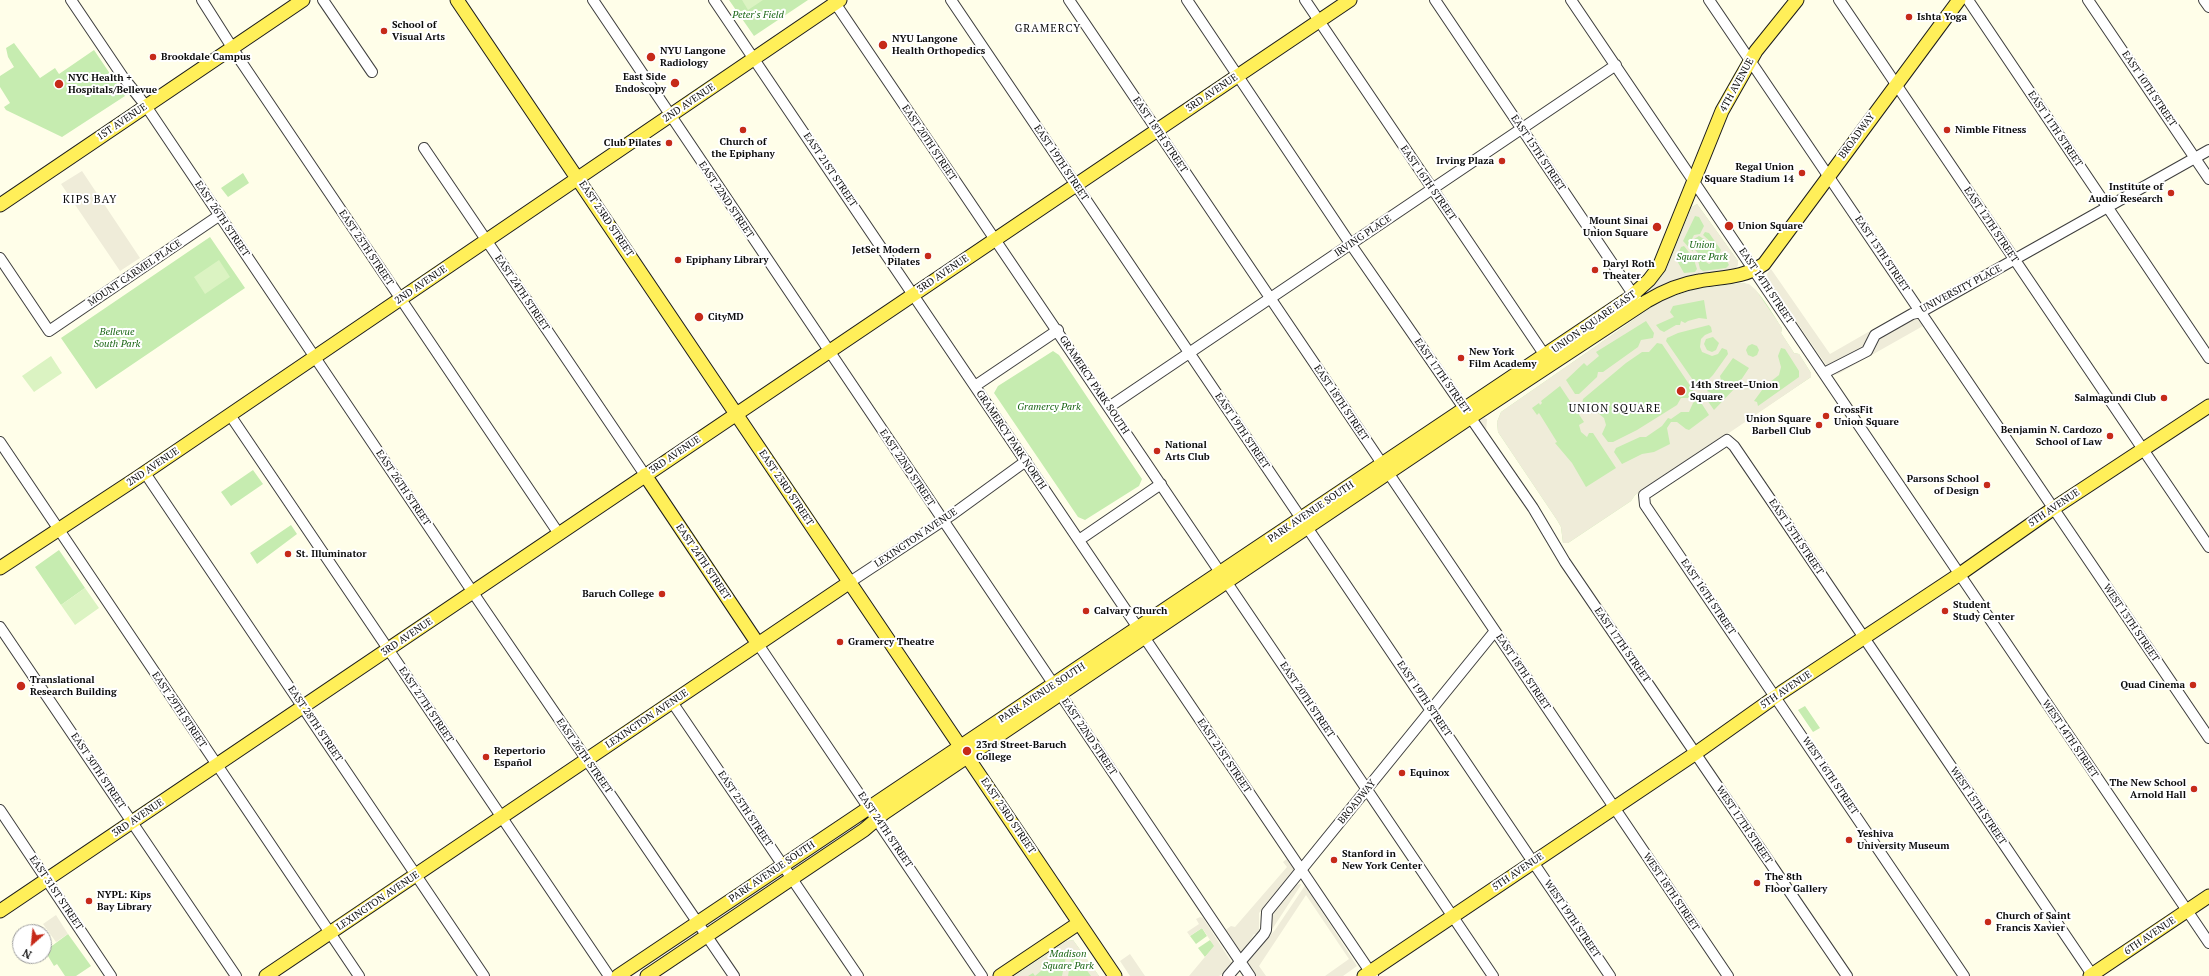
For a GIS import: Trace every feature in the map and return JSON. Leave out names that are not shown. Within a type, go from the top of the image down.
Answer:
[{"type":"main road","name":"1ST AVENUE","points":[[0,204],[303,0]]},
{"type":"main road","name":"EAST 23RD STREET","points":[[457,0],[1115,976]]},
{"type":"main road","name":"3RD AVENUE","points":[[0,911],[1350,0]]},
{"type":"main road","name":"4TH AVENUE","points":[[1694,180],[1719,118],[1750,60],[1796,0]]},
{"type":"main road","name":"BROADWAY","points":[[1755,270],[1769,258],[1959,0]]},
{"type":"main road","name":"2ND AVENUE","points":[[0,568],[145,473],[836,1]]},
{"type":"main road","name":"UNION SQUARE EAST","points":[[1637,300],[1662,263],[1694,180]]},
{"type":"main road","name":"UNION SQUARE EAST","points":[[1468,413],[1637,300],[1697,281],[1741,275],[1755,270]]},
{"type":"main road","name":"5TH AVENUE","points":[[1369,975],[1453,916],[1696,753],[1775,696],[1960,574],[2054,508],[2209,406]]},
{"type":"main road","name":"PARK AVENUE SOUTH","points":[[647,976],[967,757],[1057,690],[1468,413]]},
{"type":"main road","name":"EAST 24TH STREET","points":[[645,475],[758,644]]},
{"type":"main road","name":"LEXINGTON AVENUE","points":[[266,976],[850,582]]},
{"type":"main road","name":"PARK AVENUE SOUTH","points":[[618,976],[960,745],[1057,690]]},
{"type":"main road","name":"6TH AVENUE","points":[[2092,976],[2209,896]]},
{"type":"main road","points":[[1000,976],[1079,922]]},
{"type":"street","name":"EAST 26TH STREET","points":[[71,0],[123,77],[146,106],[473,592],[734,976]]},
{"type":"street","name":"EAST 25TH STREET","points":[[202,0],[559,534]]},
{"type":"street","points":[[323,0],[372,72]]},
{"type":"street","name":"EAST 22ND STREET","points":[[593,0],[1250,976]]},
{"type":"street","name":"EAST 21ST STREET","points":[[714,0],[944,340]]},
{"type":"street","name":"EAST 19TH STREET","points":[[951,0],[1533,862]]},
{"type":"street","name":"EAST 18TH STREET","points":[[1069,0],[1614,807]]},
{"type":"street","name":"EAST 17TH STREET","points":[[1187,0],[1351,244],[1533,508],[1565,562],[1696,753]]},
{"type":"street","name":"EAST 16TH STREET","points":[[1305,0],[1548,360]]},
{"type":"street","name":"EAST 15TH STREET","points":[[1435,0],[1637,300]]},
{"type":"street","name":"EAST 14TH STREET","points":[[1571,0],[1960,574]]},
{"type":"street","name":"EAST 13TH STREET","points":[[1709,0],[2054,508]]},
{"type":"street","name":"EAST 12TH STREET","points":[[1839,0],[2209,547]]},
{"type":"street","name":"EAST 11TH STREET","points":[[1968,0],[2209,358]]},
{"type":"street","name":"EAST 10TH STREET","points":[[2088,0],[2209,179]]},
{"type":"street","points":[[2204,0],[2209,7]]},
{"type":"street","name":"EAST 20TH STREET","points":[[836,1],[1027,285]]},
{"type":"street","name":"IRVING PLACE","points":[[1109,407],[1616,65]]},
{"type":"street","name":"EAST 24TH STREET","points":[[424,148],[645,475]]},
{"type":"street","name":"UNIVERSITY PLACE","points":[[1824,373],[1867,351],[1875,335],[1912,314],[1922,312],[2209,150]]},
{"type":"street","name":"MOUNT CARMEL PLACE","points":[[0,258],[49,330],[220,215]]},
{"type":"street","name":"GRAMERCY PARK SOUTH","points":[[1027,285],[1161,484]]},
{"type":"street","points":[[975,386],[1058,330]]},
{"type":"street","name":"GRAMERCY PARK NORTH","points":[[944,340],[1079,540]]},
{"type":"street","name":"EAST 27TH STREET","points":[[230,414],[609,976]]},
{"type":"street","name":"EAST 16TH STREET","points":[[1727,440],[1644,495],[1646,505],[1775,696]]},
{"type":"street","name":"EAST 15TH STREET","points":[[1727,440],[1734,446],[1864,637]]},
{"type":"street","name":"EAST 29TH STREET","points":[[0,442],[359,976]]},
{"type":"street","name":"LEXINGTON AVENUE","points":[[850,582],[1026,462]]},
{"type":"street","name":"EAST 28TH STREET","points":[[145,473],[484,976]]},
{"type":"street","points":[[1079,540],[1161,484]]},
{"type":"street","name":"EAST 20TH STREET","points":[[1161,484],[1493,976]]},
{"type":"street","name":"WEST 13TH STREET","points":[[2054,508],[2209,738]]},
{"type":"street","name":"EAST 21ST STREET","points":[[1079,540],[1302,871],[1369,975]]},
{"type":"street","name":"WEST 14TH STREET","points":[[1960,574],[2209,943]]},
{"type":"street","name":"EAST 30TH STREET","points":[[0,627],[236,976]]},
{"type":"street","name":"BROADWAY","points":[[1228,976],[1266,930],[1267,912],[1302,871],[1496,631]]},
{"type":"street","name":"WEST 15TH STREET","points":[[1864,637],[2092,976]]},
{"type":"street","name":"EAST 24TH STREET","points":[[758,644],[982,976]]},
{"type":"street","name":"WEST 16TH STREET","points":[[1775,696],[1964,976]]},
{"type":"street","name":"EAST 25TH STREET","points":[[672,702],[858,976]]},
{"type":"street","name":"WEST 17TH STREET","points":[[1696,753],[1846,976]]},
{"type":"street","name":"WEST 18TH STREET","points":[[1614,807],[1728,976]]},
{"type":"street","name":"EAST 31ST STREET","points":[[0,810],[111,976]]},
{"type":"street","name":"WEST 19TH STREET","points":[[1533,862],[1610,976]]},
{"type":"green space","name":"Peter's Field","points":[[729,0],[808,0],[754,36]]},
{"type":"green space","points":[[742,0],[763,0],[748,10]]},
{"type":"green space","points":[[14,43],[40,78],[55,68],[59,74],[94,50],[125,96],[62,137],[6,110],[4,107],[10,103],[0,87],[0,76],[14,67],[8,57],[6,48]]},
{"type":"green space","points":[[243,173],[249,183],[228,197],[221,188]]},
{"type":"green space","name":"Union Square Park","points":[[1697,204],[1738,261],[1738,265],[1648,293],[1666,271],[1692,207]]},
{"type":"green space","name":"Bellevue South Park","points":[[210,237],[245,288],[96,389],[61,338]]},
{"type":"green space","points":[[219,260],[230,277],[205,294],[194,277]]},
{"type":"green space","name":"Union Square Park","points":[[1742,283],[1748,284],[1765,301],[1782,328],[1781,333],[1794,353],[1799,354],[1811,373],[1811,377],[1635,495],[1631,501],[1568,543],[1563,543],[1561,527],[1557,520],[1498,432],[1497,422],[1501,412],[1661,301],[1693,290]]},
{"type":"green space","name":"Gramercy Park","points":[[1053,351],[1059,355],[1142,479],[1139,486],[1085,520],[1078,517],[994,393],[998,386]]},
{"type":"green space","points":[[51,356],[62,373],[34,392],[22,376]]},
{"type":"green space","points":[[253,470],[263,484],[231,506],[221,492]]},
{"type":"green space","points":[[291,525],[297,534],[257,564],[250,553]]},
{"type":"green space","points":[[59,550],[85,588],[61,605],[35,567]]},
{"type":"green space","points":[[85,588],[99,608],[75,625],[61,605]]},
{"type":"green space","points":[[1805,706],[1820,728],[1813,732],[1798,710]]},
{"type":"green space","points":[[1202,928],[1207,936],[1196,944],[1190,936]]},
{"type":"green space","points":[[68,934],[91,966],[76,976],[65,976],[57,964],[54,966],[52,963],[52,946]]},
{"type":"green space","name":"Madison Square Park","points":[[1073,940],[1099,976],[1015,976],[1067,941]]},
{"type":"green space","points":[[1210,940],[1215,946],[1205,957],[1198,948]]},
{"type":"shaded area","points":[[82,171],[140,258],[120,271],[61,184]]},
{"type":"shaded area","points":[[1697,204],[1738,261],[1738,265],[1734,270],[1648,293],[1666,271],[1692,207]],"holes":[[[1695,216],[1699,217],[1704,226],[1700,234],[1694,235],[1692,239],[1693,252],[1683,241]],[[1705,232],[1709,233],[1721,250],[1719,255],[1717,256],[1713,244],[1703,235]],[[1699,236],[1709,242],[1715,255],[1712,261],[1706,261],[1695,250],[1694,239]],[[1684,246],[1693,257],[1697,269],[1695,272],[1684,273],[1676,259],[1681,247]],[[1697,256],[1709,264],[1721,257],[1725,257],[1729,265],[1726,268],[1703,271],[1700,269]]]},
{"type":"shaded area","points":[[1771,269],[1830,354],[1910,308],[1923,326],[1838,374],[1833,375],[1768,280],[1767,274]]},
{"type":"shaded area","points":[[1742,283],[1749,284],[1756,290],[1782,328],[1781,333],[1794,353],[1799,354],[1811,373],[1811,377],[1660,480],[1635,495],[1631,501],[1568,543],[1563,543],[1561,527],[1557,520],[1498,432],[1497,422],[1501,412],[1661,301],[1693,290]],"holes":[[[1704,300],[1707,319],[1699,318],[1685,323],[1681,321],[1680,325],[1676,325],[1664,332],[1656,325],[1674,317],[1670,312],[1673,306]],[[1646,321],[1654,333],[1653,338],[1641,340],[1638,347],[1603,372],[1598,372],[1597,377],[1579,394],[1575,394],[1566,380],[1584,363],[1587,366],[1599,356],[1596,352]],[[1709,325],[1712,332],[1705,335],[1701,339],[1700,347],[1702,352],[1712,356],[1718,354],[1722,348],[1727,350],[1728,354],[1713,375],[1700,388],[1697,386],[1666,341],[1667,338],[1678,333]],[[1713,337],[1719,343],[1716,350],[1712,352],[1707,350],[1704,344],[1706,339]],[[1657,343],[1662,344],[1693,390],[1692,394],[1688,398],[1681,398],[1677,405],[1637,430],[1613,442],[1608,442],[1602,434],[1606,425],[1604,418],[1598,413],[1587,412],[1582,404],[1583,399],[1626,363],[1642,352],[1649,352]],[[1752,344],[1757,346],[1759,350],[1757,355],[1753,357],[1748,355],[1746,350],[1748,346]],[[1781,348],[1785,349],[1799,371],[1799,377],[1758,406],[1757,402],[1754,401],[1765,386],[1779,375],[1781,367],[1778,356]],[[1733,358],[1749,368],[1737,386],[1714,410],[1705,397],[1705,394],[1711,393],[1707,391],[1715,381],[1721,380],[1720,376]],[[1560,386],[1584,422],[1579,425],[1581,432],[1587,437],[1589,433],[1593,433],[1616,468],[1586,487],[1572,463],[1555,443],[1557,442],[1539,413],[1537,415],[1532,408],[1539,403],[1540,405],[1542,403],[1541,401]],[[1696,400],[1700,401],[1709,415],[1689,430],[1677,422],[1671,422],[1667,428],[1670,444],[1654,452],[1642,454],[1622,464],[1614,452],[1616,448],[1640,437],[1646,437],[1662,426],[1668,418],[1671,419],[1681,412],[1689,412]]]},
{"type":"shaded area","points":[[1484,418],[1487,419],[1486,432],[1479,421]]},
{"type":"shaded area","points":[[1288,858],[1298,870],[1259,913],[1259,934],[1254,934],[1241,956],[1224,931],[1231,926],[1235,927],[1287,867],[1283,862]]},
{"type":"shaded area","points":[[1301,884],[1271,931],[1270,914],[1295,885]]},
{"type":"shaded area","points":[[1306,884],[1314,894],[1313,898],[1357,966],[1343,976],[1325,976],[1349,959],[1306,895],[1259,966],[1266,976],[1253,976],[1248,967],[1248,961],[1275,930]]},
{"type":"shaded area","points":[[56,915],[68,934],[56,942],[52,936],[52,924],[43,924]]},
{"type":"shaded area","points":[[1200,917],[1203,918],[1232,963],[1228,971],[1219,976],[1189,976],[1214,946],[1202,928],[1190,936],[1187,932],[1199,924],[1196,919]]},
{"type":"shaded area","points":[[1073,940],[1099,976],[1091,976],[1075,954],[1071,959],[1068,976],[1062,976],[1067,952],[1065,950],[1040,967],[1042,970],[1035,976],[1033,973],[1028,976],[1015,976],[1067,941]]},
{"type":"shaded area","points":[[1130,954],[1145,976],[1130,976],[1120,961]]},
{"type":"place","name":"Ishta Yoga","points":[[1909,17]]},
{"type":"place","name":"School of Visual Arts","points":[[384,31]]},
{"type":"place","name":"NYU Langone Health Orthopedics","points":[[883,45]]},
{"type":"place","name":"Brookdale Campus","points":[[153,57]]},
{"type":"place","name":"NYU Langone Radiology","points":[[651,57]]},
{"type":"place","name":"East Side Endoscopy","points":[[675,83]]},
{"type":"place","name":"NYC Health + Hospitals/Bellevue","points":[[59,84]]},
{"type":"place","name":"Church of the Epiphany","points":[[743,130]]},
{"type":"place","name":"Nimble Fitness","points":[[1947,130]]},
{"type":"place","name":"Club Pilates","points":[[669,143]]},
{"type":"place","name":"Irving Plaza","points":[[1502,161]]},
{"type":"place","name":"Regal Union Square Stadium 14","points":[[1802,173]]},
{"type":"place","name":"Institute of Audio Research","points":[[2171,193]]},
{"type":"place","name":"Union Square","points":[[1729,226]]},
{"type":"place","name":"Mount Sinai Union Square","points":[[1657,227]]},
{"type":"place","name":"JetSet Modern Pilates","points":[[928,256]]},
{"type":"place","name":"Epiphany Library","points":[[678,260]]},
{"type":"place","name":"Daryl Roth Theater","points":[[1595,270]]},
{"type":"place","name":"CityMD","points":[[699,317]]},
{"type":"place","name":"New York Film Academy","points":[[1461,358]]},
{"type":"place","name":"14th Street–Union Square","points":[[1681,391]]},
{"type":"place","name":"Salmagundi Club","points":[[2164,398]]},
{"type":"place","name":"CrossFit Union Square","points":[[1826,416]]},
{"type":"place","name":"Union Square Barbell Club","points":[[1819,425]]},
{"type":"place","name":"Benjamin N. Cardozo School of Law","points":[[2110,436]]},
{"type":"place","name":"National Arts Club","points":[[1157,451]]},
{"type":"place","name":"Parsons School of Design","points":[[1987,485]]},
{"type":"place","name":"St. Illuminator","points":[[288,554]]},
{"type":"place","name":"Baruch College","points":[[662,594]]},
{"type":"place","name":"Calvary Church","points":[[1086,611]]},
{"type":"place","name":"Student Study Center","points":[[1945,611]]},
{"type":"place","name":"Gramercy Theatre","points":[[840,642]]},
{"type":"place","name":"Quad Cinema","points":[[2193,685]]},
{"type":"place","name":"Translational Research Building","points":[[21,686]]},
{"type":"place","name":"23rd Street-Baruch College","points":[[967,751]]},
{"type":"place","name":"Repertorio Español","points":[[486,757]]},
{"type":"place","name":"Equinox","points":[[1402,773]]},
{"type":"place","name":"The New School Arnold Hall","points":[[2194,789]]},
{"type":"place","name":"Yeshiva University Museum","points":[[1849,840]]},
{"type":"place","name":"Stanford in New York Center","points":[[1334,860]]},
{"type":"place","name":"The 8th Floor Gallery","points":[[1757,883]]},
{"type":"place","name":"NYPL: Kips Bay Library","points":[[89,901]]},
{"type":"place","name":"Church of Saint Francis Xavier","points":[[1988,922]]},
{"type":"district","name":"GRAMERCY","points":[[1048,29]]},
{"type":"district","name":"KIPS BAY","points":[[90,200]]},
{"type":"district","name":"UNION SQUARE","points":[[1615,409]]}]
